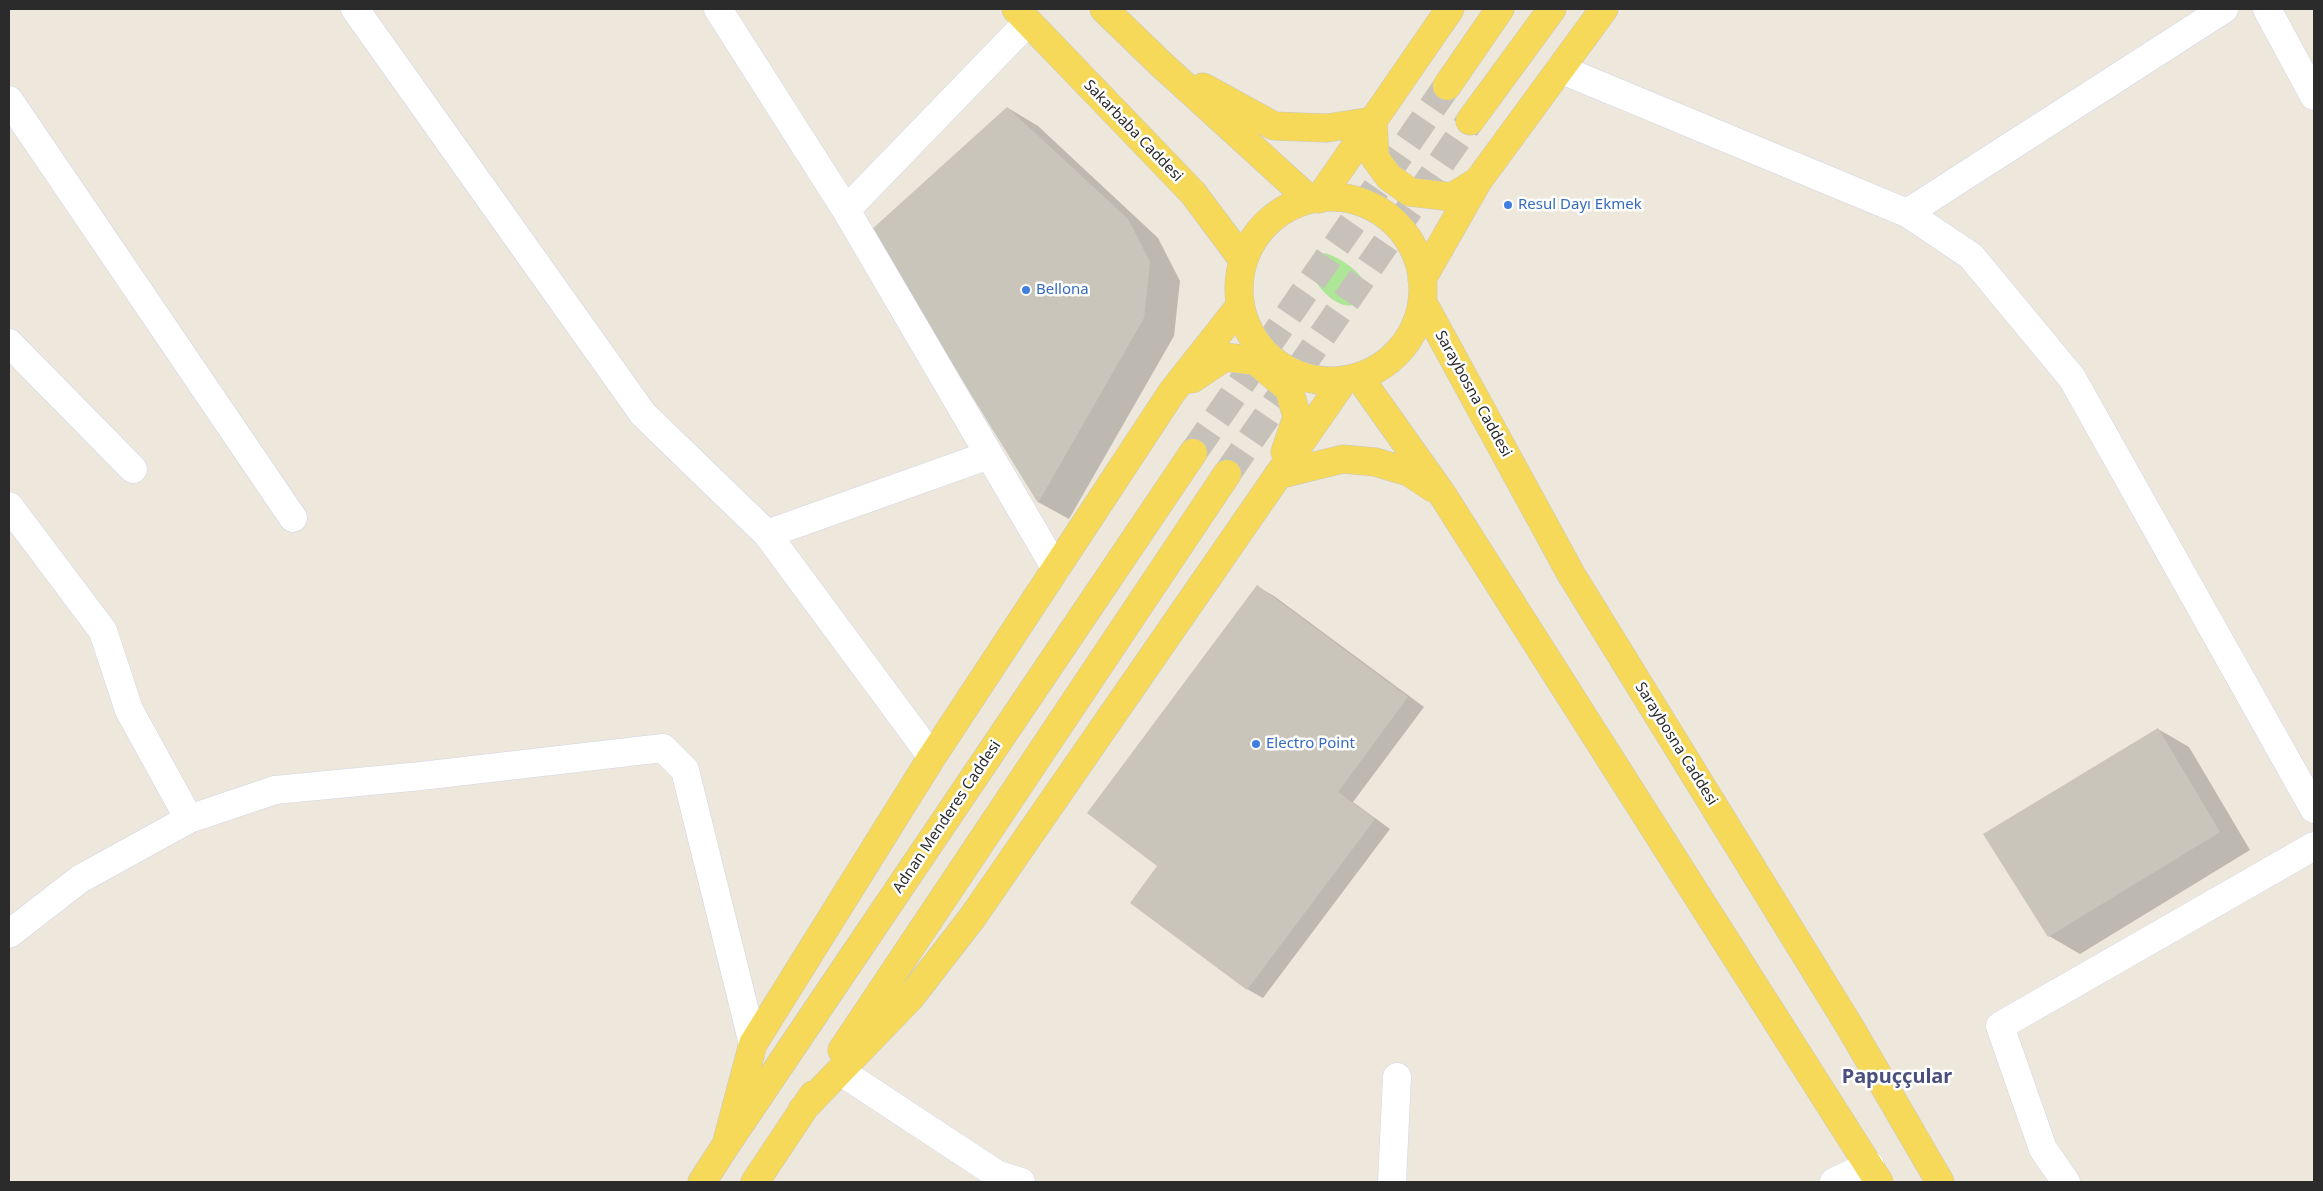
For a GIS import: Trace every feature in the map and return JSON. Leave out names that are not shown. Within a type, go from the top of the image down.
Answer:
[{"type":"main road","points":[[1104,9],[1162,65],[1314,199]]},
{"type":"main road","points":[[1314,199],[1373,121],[1450,9]]},
{"type":"main road","points":[[1447,86],[1500,9]]},
{"type":"main road","points":[[1470,121],[1552,9]]},
{"type":"main road","points":[[1422,290],[1414,248],[1396,223],[1370,206],[1340,197],[1314,199],[1281,212],[1258,232],[1243,260],[1238,282],[1240,306],[1247,328],[1260,348],[1277,364],[1297,375],[1320,380],[1351,379],[1382,366],[1402,348],[1416,326],[1422,290],[1478,181],[1604,9]]},
{"type":"main road","name":"Sakarbaba Caddesi","points":[[1022,15],[1193,192],[1243,260]]},
{"type":"main road","points":[[1162,65],[1274,126],[1326,128],[1373,121]]},
{"type":"main road","points":[[1373,121],[1376,158],[1389,177],[1410,192],[1452,197],[1478,181]]},
{"type":"main road","name":"Saraybosna Caddesi","points":[[1422,290],[1571,574],[1850,1027],[1940,1182]]},
{"type":"main road","points":[[726,1145],[753,1044],[932,756],[1172,392],[1240,306]]},
{"type":"main road","points":[[1172,392],[1225,357],[1256,361],[1289,389],[1296,417],[1278,475]]},
{"type":"main road","points":[[802,1110],[910,998],[972,918],[1278,475],[1351,379]]},
{"type":"main road","points":[[1351,379],[1442,494],[1874,1173]]},
{"type":"main road","name":"Adnan Menderes Caddesi","points":[[702,1182],[1193,453]]},
{"type":"main road","points":[[1278,475],[1342,458],[1375,462],[1410,472],[1442,494]]},
{"type":"main road","points":[[755,1182],[1227,474]]},
{"type":"street","points":[[355,9],[643,414],[767,534],[932,756]]},
{"type":"street","points":[[718,9],[846,210],[1056,569]]},
{"type":"street","points":[[1907,213],[2224,9]]},
{"type":"street","points":[[2267,9],[2314,96]]},
{"type":"street","points":[[846,210],[1022,15]]},
{"type":"street","points":[[1560,69],[1907,213],[1971,256],[2072,378],[2314,809]]},
{"type":"street","points":[[9,100],[293,518]]},
{"type":"street","points":[[9,343],[133,469]]},
{"type":"street","points":[[767,534],[989,455]]},
{"type":"street","points":[[12,518],[103,630],[129,710],[188,819]]},
{"type":"street","points":[[9,934],[80,879],[188,819],[275,790],[421,776],[663,748],[685,770],[753,1044]]},
{"type":"street","points":[[2066,1182],[2044,1149],[2000,1026],[2314,846]]},
{"type":"street","points":[[840,1070],[998,1175],[1020,1182]]},
{"type":"street","points":[[1392,1182],[1397,1077]]},
{"type":"street","points":[[1834,1182],[1874,1173]]},
{"type":"green space","points":[[1325,253],[1340,259],[1362,278],[1365,293],[1360,301],[1353,305],[1337,302],[1329,297],[1316,282],[1309,268],[1314,257]]},
{"type":"building","name":"Bellona","points":[[1007,107],[1128,219],[1150,262],[1144,318],[1038,503],[870,231]]},
{"type":"building","name":"Electro Point","points":[[1257,585],[1408,697],[1338,792],[1375,819],[1247,990],[1130,903],[1157,866],[1087,813]]},
{"type":"building","points":[[2158,728],[2220,832],[2048,937],[1983,834]]},
{"type":"tunnel","points":[[1193,453],[1447,86]]},
{"type":"tunnel","points":[[1227,474],[1470,121]]},
{"type":"place","name":"Resul Dayı Ekmek","points":[[1508,205]]},
{"type":"place","name":"Bellona","points":[[1026,290]]},
{"type":"place","name":"Electro Point","points":[[1256,744]]},
{"type":"district","name":"Papuççular","points":[[1897,1077]]}]
